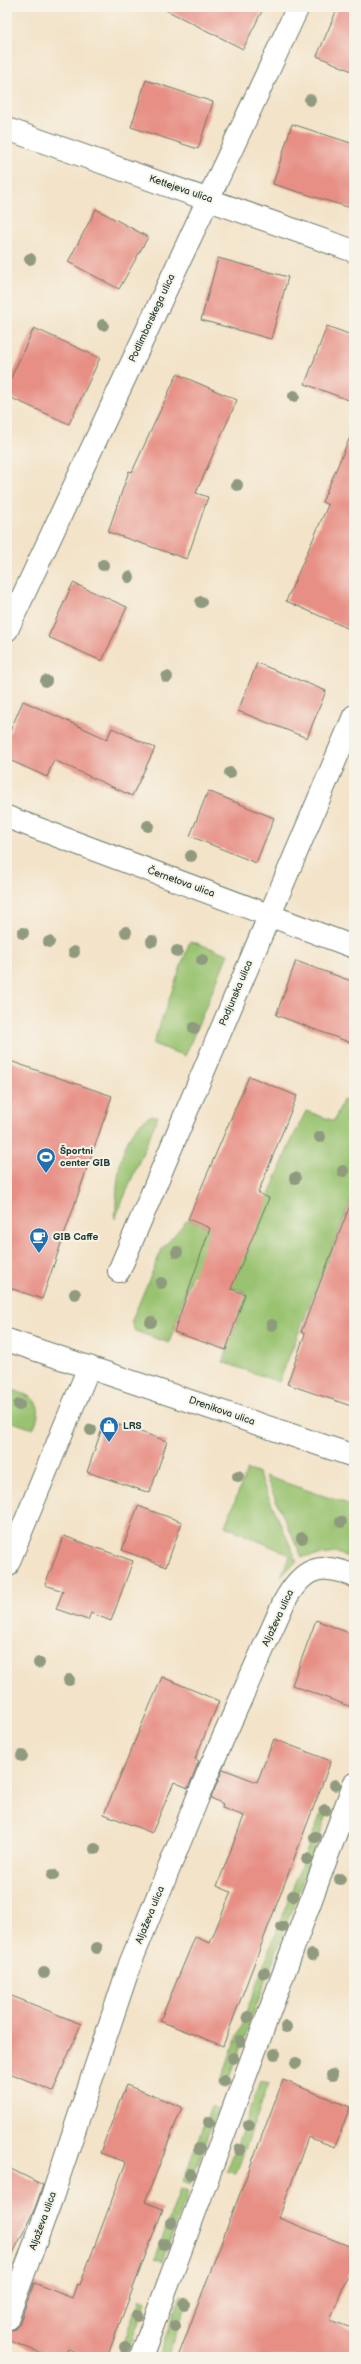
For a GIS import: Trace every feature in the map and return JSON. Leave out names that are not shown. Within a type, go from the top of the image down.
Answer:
[{"type":"street","name":"Podlimbarskega ulica","points":[[7,630],[298,7]]},
{"type":"street","name":"Kettejeva ulica","points":[[7,129],[354,251]]},
{"type":"street","name":"Podjunska ulica","points":[[119,1270],[354,716]]},
{"type":"street","name":"Černetova ulica","points":[[7,817],[354,947]]},
{"type":"street","name":"Drenikova ulica","points":[[7,1340],[354,1456]]},
{"type":"street","points":[[7,1566],[89,1367]]},
{"type":"street","name":"Aljaževa ulica","points":[[7,2319],[52,2197],[130,1964],[209,1770],[284,1602],[294,1584],[317,1568],[336,1568],[354,1576]]},
{"type":"street","points":[[141,2357],[354,1784]]},
{"type":"green space","points":[[190,941],[228,954],[185,1056],[153,1044]]},
{"type":"green space","points":[[343,1100],[354,1104],[354,1193],[279,1382],[223,1362],[247,1293],[192,1274],[169,1343],[135,1331],[131,1322],[162,1249],[188,1219],[249,1244],[289,1146],[306,1111],[334,1121]]},
{"type":"green space","points":[[150,1116],[158,1116],[115,1219],[118,1176],[124,1148],[130,1136],[139,1125]]},
{"type":"green space","points":[[7,1388],[24,1394],[35,1401],[38,1406],[38,1412],[37,1420],[33,1429],[7,1420]]},
{"type":"green space","points":[[247,1470],[258,1473],[297,1561],[281,1576],[290,1555],[225,1526]]},
{"type":"green space","points":[[265,1476],[354,1506],[354,1559],[337,1553],[302,1557]]},
{"type":"green space","points":[[322,1810],[328,1812],[226,2088],[219,2085]]},
{"type":"green space","points":[[261,2081],[269,2083],[236,2174],[227,2171]]},
{"type":"green space","points":[[211,2106],[218,2109],[190,2185],[183,2182]]},
{"type":"green space","points":[[180,2189],[188,2192],[162,2262],[155,2259]]},
{"type":"green space","points":[[181,2295],[189,2298],[167,2357],[158,2357]]},
{"type":"green space","points":[[140,2300],[146,2302],[126,2357],[118,2357]]},
{"type":"building","points":[[160,7],[264,7],[243,49]]},
{"type":"building","points":[[338,7],[354,7],[354,72],[317,56]]},
{"type":"building","points":[[146,80],[213,102],[198,149],[131,127]]},
{"type":"building","points":[[292,124],[354,144],[354,209],[273,184]]},
{"type":"building","points":[[96,209],[148,237],[119,289],[68,262]]},
{"type":"building","points":[[218,258],[288,277],[271,339],[201,320]]},
{"type":"building","points":[[327,326],[354,336],[354,402],[305,384]]},
{"type":"building","points":[[34,328],[100,358],[69,424],[7,396],[7,386]]},
{"type":"building","points":[[177,374],[237,400],[196,493],[208,497],[187,559],[108,532],[129,471],[132,472]]},
{"type":"building","points":[[354,428],[354,631],[286,601],[328,505],[322,502]]},
{"type":"building","points":[[73,583],[127,607],[102,661],[48,637]]},
{"type":"building","points":[[257,663],[326,691],[307,738],[238,711]]},
{"type":"building","points":[[23,701],[107,739],[112,728],[155,748],[132,796],[54,760],[47,777],[7,759],[7,738]]},
{"type":"building","points":[[208,791],[274,818],[256,863],[190,836]]},
{"type":"building","points":[[296,961],[354,982],[354,1044],[276,1015]]},
{"type":"building","name":"Športni center GIB","points":[[7,1060],[112,1096],[42,1299],[7,1287]]},
{"type":"building","points":[[249,1076],[297,1096],[258,1193],[269,1198],[231,1289],[245,1294],[226,1350],[174,1332],[210,1228],[188,1219]]},
{"type":"building","points":[[352,1200],[354,1200],[354,1407],[287,1384],[305,1334],[301,1332]]},
{"type":"building","points":[[105,1420],[167,1441],[150,1493],[87,1472]]},
{"type":"building","points":[[138,1506],[182,1522],[166,1567],[122,1550]]},
{"type":"building","points":[[64,1536],[133,1561],[111,1621],[91,1613],[88,1620],[56,1609],[63,1591],[45,1585]]},
{"type":"building","points":[[316,1620],[354,1635],[354,1708],[292,1685]]},
{"type":"building","points":[[162,1677],[219,1701],[195,1759],[199,1761],[188,1788],[174,1782],[152,1833],[104,1814]]},
{"type":"building","points":[[274,1739],[331,1761],[223,2046],[160,2021],[195,1937],[210,1943],[231,1892],[217,1886],[244,1816],[222,1808],[223,1804],[211,1798],[223,1769],[257,1782]]},
{"type":"building","points":[[7,1994],[81,2024],[53,2091],[7,2072]]},
{"type":"building","points":[[283,2080],[350,2107],[335,2147],[308,2137],[279,2218],[354,2248],[354,2260],[330,2320],[354,2329],[354,2357],[178,2357]]},
{"type":"building","points":[[126,2085],[182,2107],[145,2202],[163,2209],[107,2357],[90,2357],[68,2349],[65,2357],[52,2357],[7,2340],[7,2331],[15,2329],[19,2324],[34,2283],[72,2298],[77,2284],[80,2285],[126,2162],[100,2153]]},
{"type":"building","points":[[7,2167],[43,2185],[35,2208],[7,2266]]},
{"type":"place","name":"Športni center GIB","points":[[46,1174]]},
{"type":"place","name":"GIB Caffe","points":[[39,1254]]},
{"type":"place","name":"LRS","points":[[109,1443]]}]
